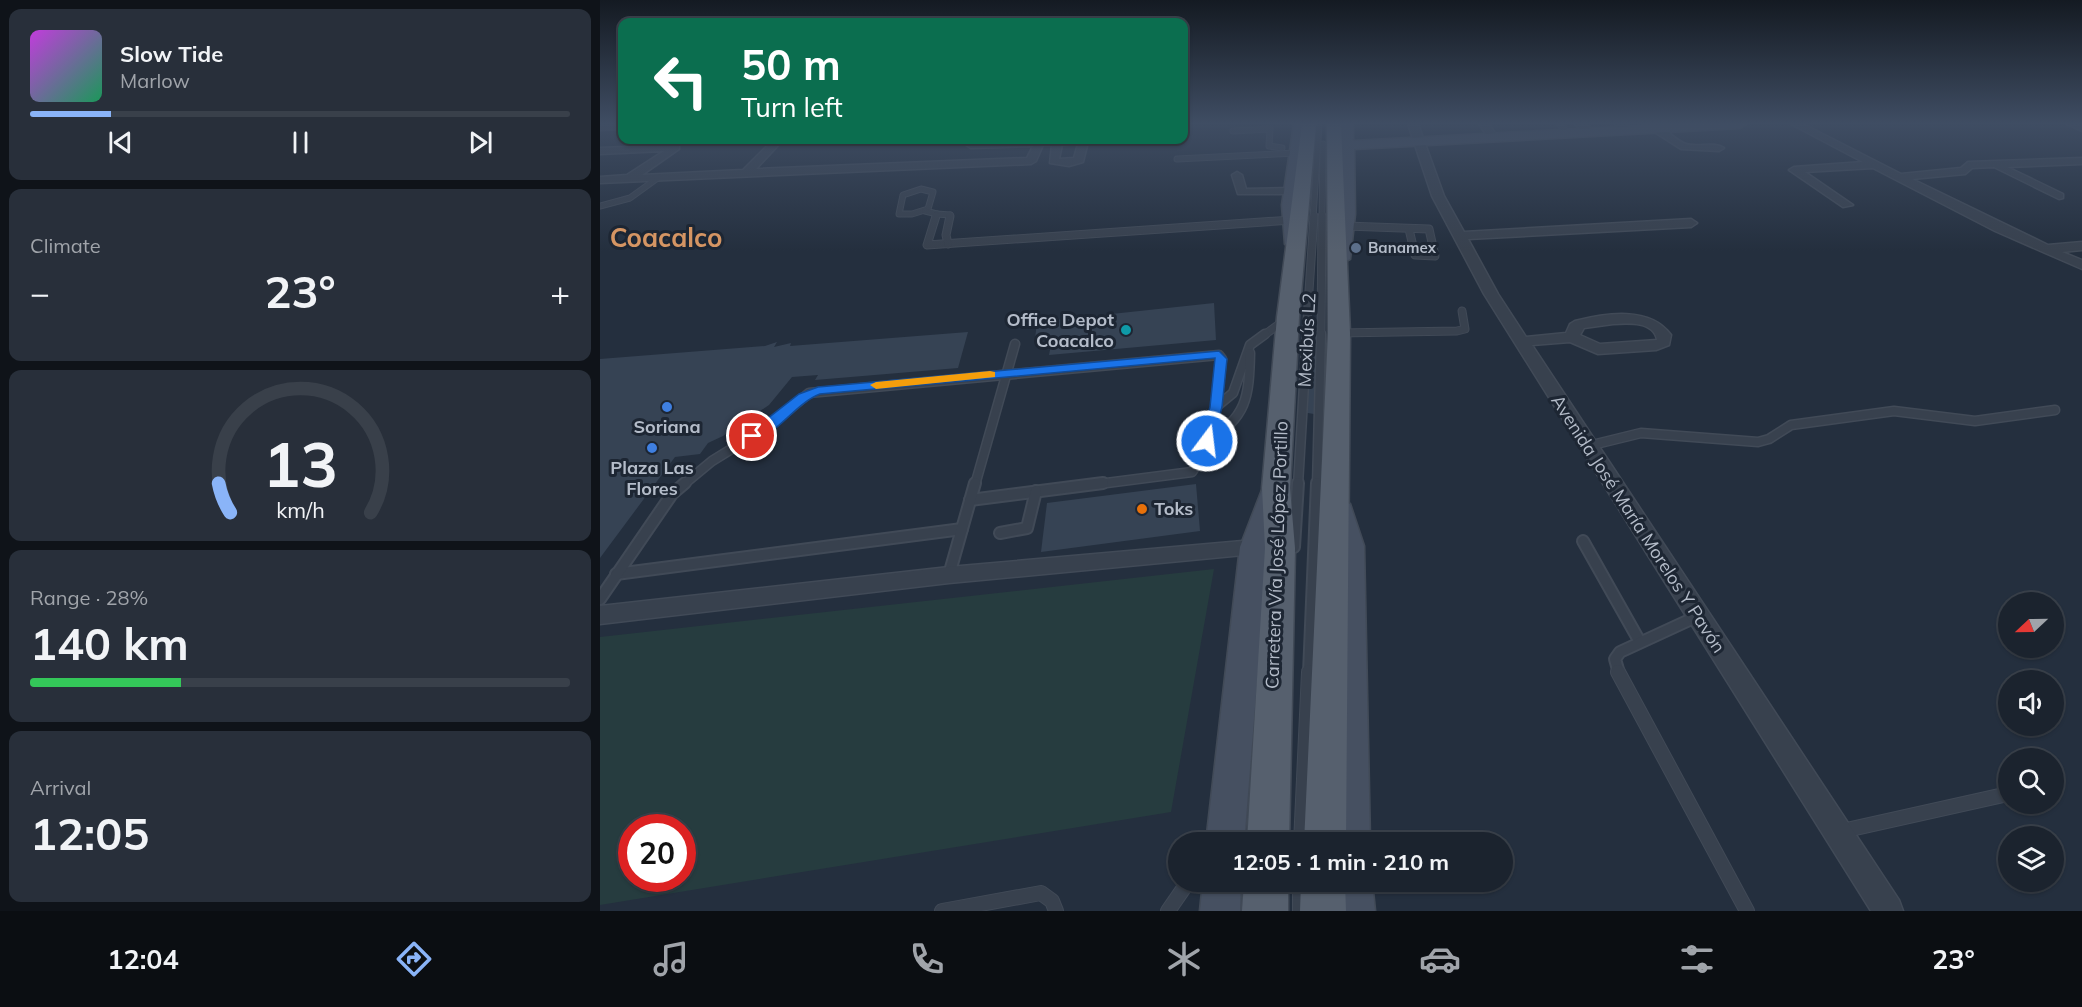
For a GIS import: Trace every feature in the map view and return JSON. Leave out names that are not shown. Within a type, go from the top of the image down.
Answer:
[{"type":"main road","points":[[1294,263],[1292,220],[1297,195],[1297,167]]},
{"type":"main road","name":"Carretera Vía José López Portillo","points":[[1268,832],[1280,548],[1276,488],[1294,263],[1297,195],[1302,167]]},
{"type":"main road","points":[[1325,832],[1339,333],[1334,167]]},
{"type":"main road","points":[[1338,279],[1346,226],[1347,167]]},
{"type":"main road","points":[[1335,487],[1350,546],[1351,832]]},
{"type":"main road","points":[[1223,832],[1254,547],[1276,488]]},
{"type":"main road","points":[[1220,911],[1221,892]]},
{"type":"main road","points":[[1265,911],[1266,892]]},
{"type":"main road","points":[[1323,892],[1323,911]]},
{"type":"main road","points":[[1354,892],[1355,911]]},
{"type":"street","points":[[630,178],[647,167]]},
{"type":"street","points":[[746,172],[751,167]]},
{"type":"street","points":[[600,180],[865,167]]},
{"type":"street","name":"Avenida José María Morelos Y Pavón","points":[[1428,167],[1438,196],[1491,294],[1888,911]]},
{"type":"street","points":[[1847,205],[1794,170],[1850,167]]},
{"type":"street","points":[[1877,167],[2082,265]]},
{"type":"street","points":[[1897,177],[1965,171],[1967,167]]},
{"type":"street","points":[[1998,167],[2059,196]]},
{"type":"street","points":[[1237,175],[1242,192],[1297,195]]},
{"type":"street","points":[[1460,236],[1691,223]]},
{"type":"street","points":[[2046,249],[2082,246]]},
{"type":"street","points":[[1521,342],[1572,337],[1598,349],[1656,345],[1664,342],[1664,335],[1656,326],[1645,321],[1629,319],[1580,324],[1575,327],[1572,337]]},
{"type":"street","points":[[600,615],[949,575],[1254,547]]},
{"type":"lane","name":"Mexibús L2","points":[[1293,564],[1316,167]]},
{"type":"lane","name":"Mexibús L2","points":[[1302,832],[1320,404],[1323,167]]},
{"type":"lane","points":[[600,206],[630,198],[659,177]]},
{"type":"lane","points":[[925,211],[930,206],[933,195],[933,192],[927,189],[903,195],[897,211],[905,215],[925,211],[950,215],[946,235],[948,243]]},
{"type":"lane","points":[[937,214],[927,245],[1292,220]]},
{"type":"lane","points":[[1346,226],[1409,229],[1430,230],[1435,256],[1415,255],[1409,229]]},
{"type":"lane","points":[[1339,333],[1458,331],[1465,329],[1462,311]]},
{"type":"lane","points":[[1216,407],[1233,393],[1250,345],[1269,329],[1288,318]]},
{"type":"lane","points":[[949,575],[1015,344]]},
{"type":"lane","points":[[1207,441],[1234,424],[1240,412],[1250,372],[1250,345]]},
{"type":"lane","points":[[600,599],[672,494],[712,461],[772,424],[809,393],[1219,355],[1222,359],[1216,407],[1207,441],[1196,468],[1192,472],[970,500]]},
{"type":"lane","points":[[1588,446],[1641,433],[1758,442],[1769,439],[1791,424],[1894,411],[1975,421],[2055,410]]},
{"type":"lane","points":[[1000,533],[1027,528],[1036,491]]},
{"type":"lane","points":[[616,574],[962,529]]},
{"type":"lane","points":[[1583,541],[1640,642]]},
{"type":"lane","points":[[1698,616],[1620,652],[1615,659],[1616,668],[1747,911]]},
{"type":"lane","points":[[1837,832],[1998,796]]},
{"type":"lane","points":[[1168,911],[1181,892]]},
{"type":"lane","points":[[1279,911],[1280,892]]},
{"type":"lane","points":[[1300,892],[1300,911]]},
{"type":"lane","points":[[942,911],[1041,893],[1052,901],[1056,911]]},
{"type":"green space","points":[[1214,569],[1171,812],[696,889],[696,814],[618,814],[618,892],[680,892],[600,905],[600,637]]},
{"type":"building","name":"Office Depot Coacalco","points":[[1214,303],[1216,340],[1049,355],[1052,340],[1035,339],[1037,322]]},
{"type":"building","name":"Plaza Las Flores","points":[[968,332],[958,368],[815,380],[818,375],[792,377],[769,405],[723,436],[708,443],[700,454],[675,457],[600,558],[600,359],[765,346],[777,342],[774,347],[791,343],[790,346]]},
{"type":"building","points":[[1307,341],[1322,342],[1320,415],[1302,412]]},
{"type":"building","points":[[1196,484],[1200,531],[1041,552],[1047,503]]},
{"type":"slow traffic","points":[[876,385],[990,375]]},
{"type":"place","name":"Banamex","points":[[1356,248]]},
{"type":"place","name":"Office Depot Coacalco","points":[[1126,330]]},
{"type":"place","name":"Soriana","points":[[667,407]]},
{"type":"place","name":"Plaza Las Flores","points":[[652,448]]},
{"type":"place","name":"Toks","points":[[1142,509]]},
{"type":"district","name":"Coacalco","points":[[666,238]]},
{"type":"route","points":[[752,436],[772,424],[803,396],[818,391],[1212,354],[1219,355],[1222,359],[1216,407],[1207,441]]}]
